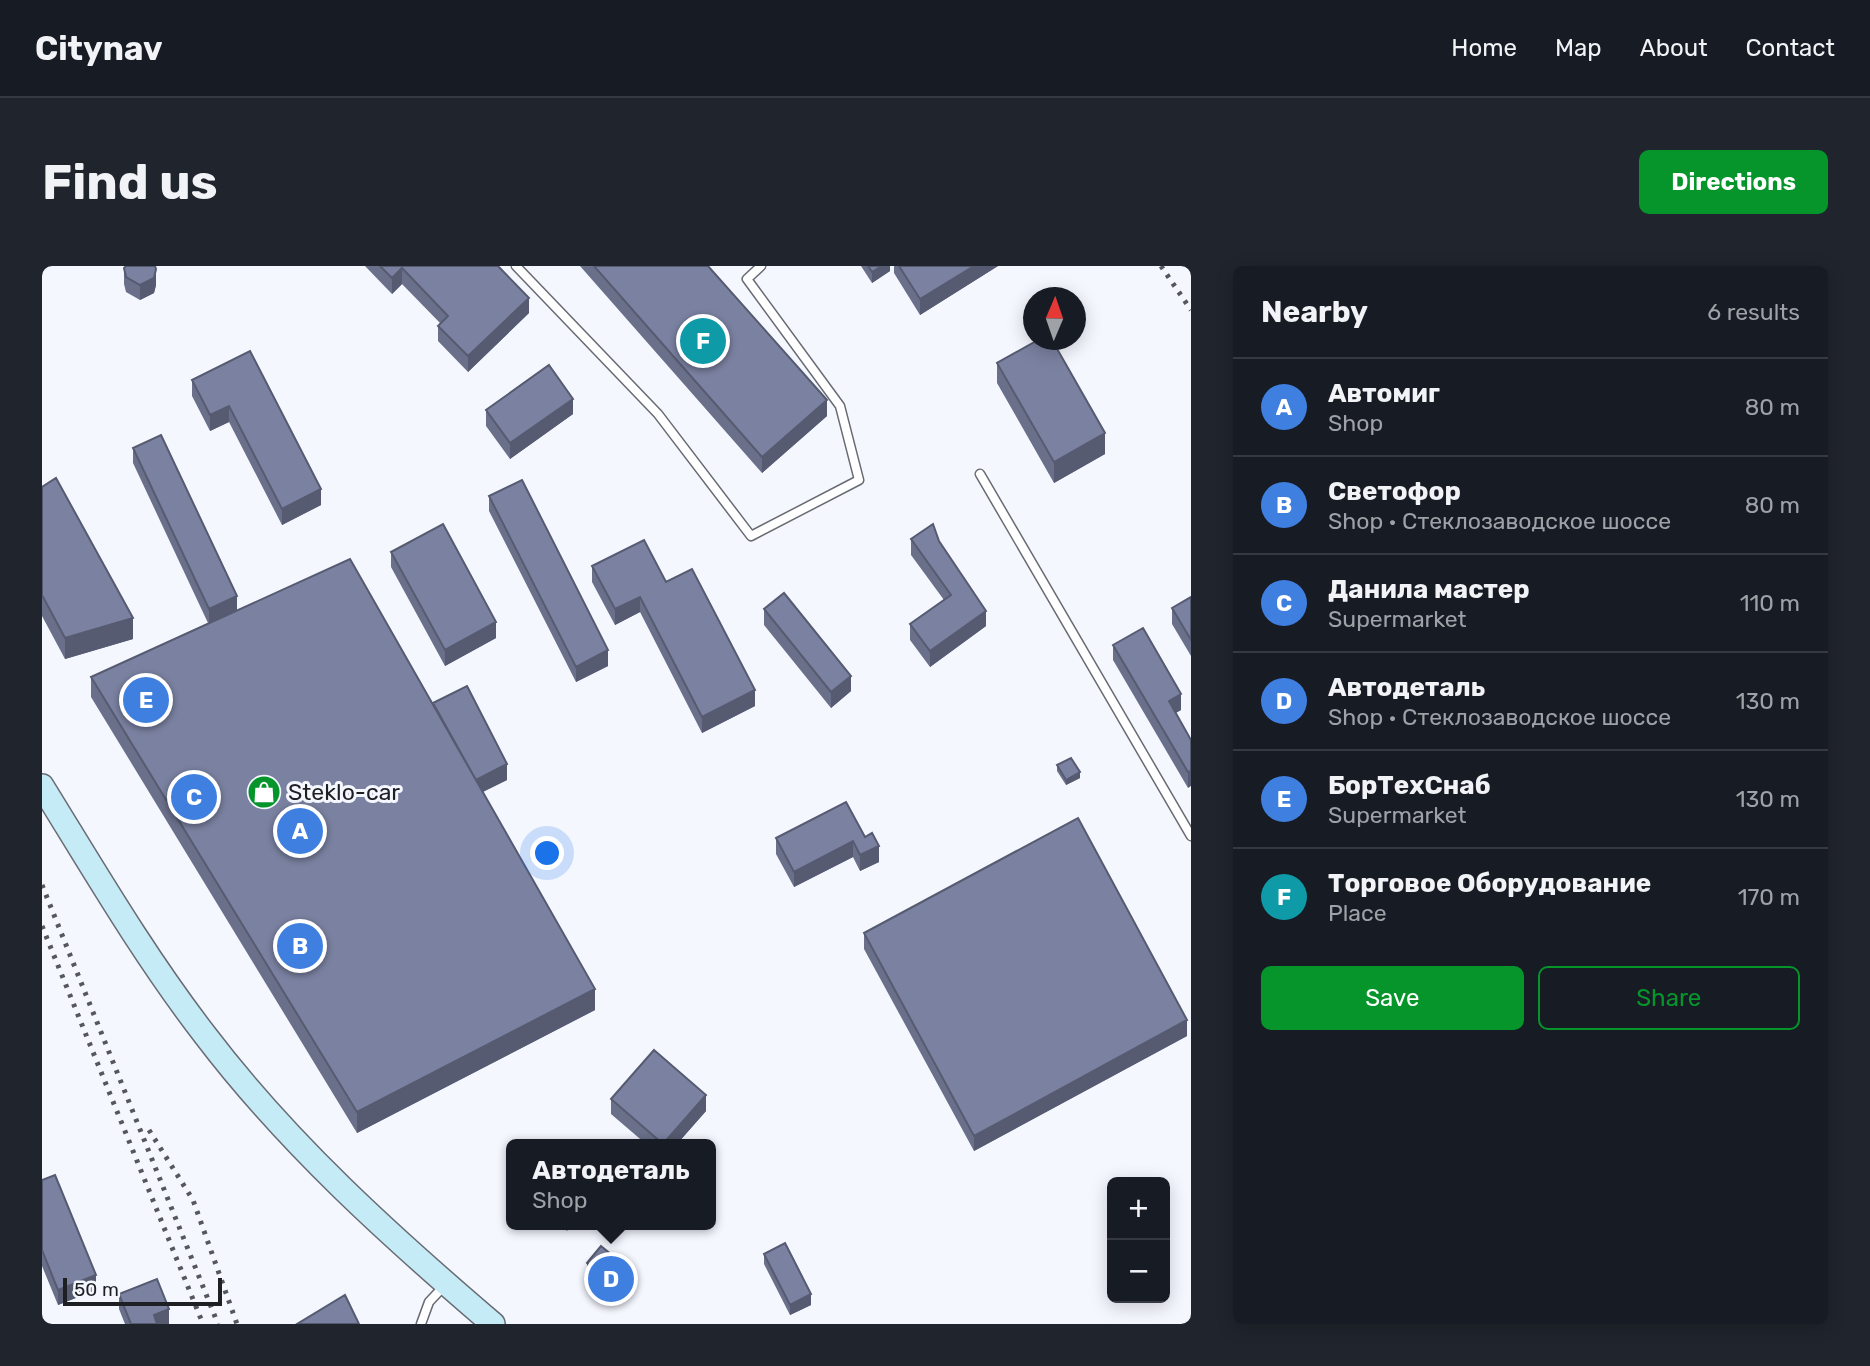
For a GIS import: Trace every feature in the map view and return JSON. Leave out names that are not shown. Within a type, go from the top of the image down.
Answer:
[{"type":"main road","points":[[42,786],[141,945],[205,1035],[327,1173],[493,1324]]},
{"type":"lane","points":[[516,266],[658,414],[751,536],[859,480],[840,406],[747,279],[761,266]]},
{"type":"lane","points":[[980,474],[1191,836]]},
{"type":"lane","points":[[421,1324],[429,1302],[446,1284]]},
{"type":"building","points":[[126,266],[155,266],[154,278],[140,285],[126,277]]},
{"type":"building","points":[[380,266],[498,266],[529,298],[468,356],[438,326],[448,316],[402,268],[392,278]]},
{"type":"building","points":[[594,266],[708,266],[827,400],[762,457]]},
{"type":"building","points":[[868,266],[882,266],[872,272]]},
{"type":"building","points":[[899,266],[974,266],[920,299]]},
{"type":"building","points":[[1023,348],[1058,350],[1105,433],[1054,462],[997,363]]},
{"type":"building","points":[[250,351],[321,489],[282,509],[229,406],[210,415],[192,380]]},
{"type":"building","points":[[549,365],[573,399],[510,443],[486,410]]},
{"type":"building","points":[[161,435],[237,596],[209,609],[133,448]]},
{"type":"building","points":[[56,478],[133,618],[65,638],[42,595],[42,487]]},
{"type":"building","points":[[522,480],[608,650],[576,667],[489,496]]},
{"type":"building","points":[[443,524],[496,622],[445,650],[391,552]]},
{"type":"building","points":[[933,524],[939,541],[986,611],[930,651],[910,624],[951,595],[911,539]]},
{"type":"building","points":[[644,540],[666,582],[692,569],[755,690],[702,717],[640,597],[615,609],[592,566]]},
{"type":"building","points":[[350,559],[595,989],[357,1112],[91,677]]},
{"type":"building","points":[[784,593],[851,676],[831,692],[764,609]]},
{"type":"building","points":[[1191,597],[1191,640],[1172,608]]},
{"type":"building","points":[[1143,628],[1181,694],[1169,701],[1191,740],[1191,771],[1188,772],[1113,645]]},
{"type":"building","points":[[467,686],[507,764],[476,780],[433,703]]},
{"type":"building","points":[[1071,758],[1080,772],[1066,780],[1057,765]]},
{"type":"building","points":[[846,802],[865,837],[872,833],[879,846],[860,855],[853,841],[794,872],[776,838]]},
{"type":"building","points":[[1078,818],[1187,1020],[974,1136],[864,933]]},
{"type":"building","points":[[654,1050],[706,1095],[667,1139],[657,1139],[611,1099]]},
{"type":"building","points":[[55,1175],[96,1275],[58,1290],[42,1250],[42,1180]]},
{"type":"building","points":[[785,1243],[811,1294],[790,1305],[764,1254]]},
{"type":"building","points":[[601,1246],[635,1274],[620,1291],[587,1263]]},
{"type":"building","points":[[157,1279],[169,1309],[154,1315],[157,1324],[131,1324],[119,1294]]},
{"type":"building","points":[[345,1295],[359,1324],[297,1324]]},
{"type":"railway","points":[[1161,266],[1191,310]]},
{"type":"railway","points":[[42,885],[218,1324]]},
{"type":"railway","points":[[42,926],[203,1324]]},
{"type":"railway","points":[[149,1130],[193,1200],[237,1324]]},
{"type":"place","name":"Торговое Оборудование","points":[[703,341]]},
{"type":"place","name":"БорТехСнаб","points":[[146,700]]},
{"type":"place","name":"Steklo-car","points":[[264,792]]},
{"type":"place","name":"Данила мастер","points":[[194,797]]},
{"type":"place","name":"Автомиг","points":[[300,831]]},
{"type":"place","name":"Светофор","points":[[300,946]]},
{"type":"place","name":"Автодеталь","points":[[611,1279]]}]
